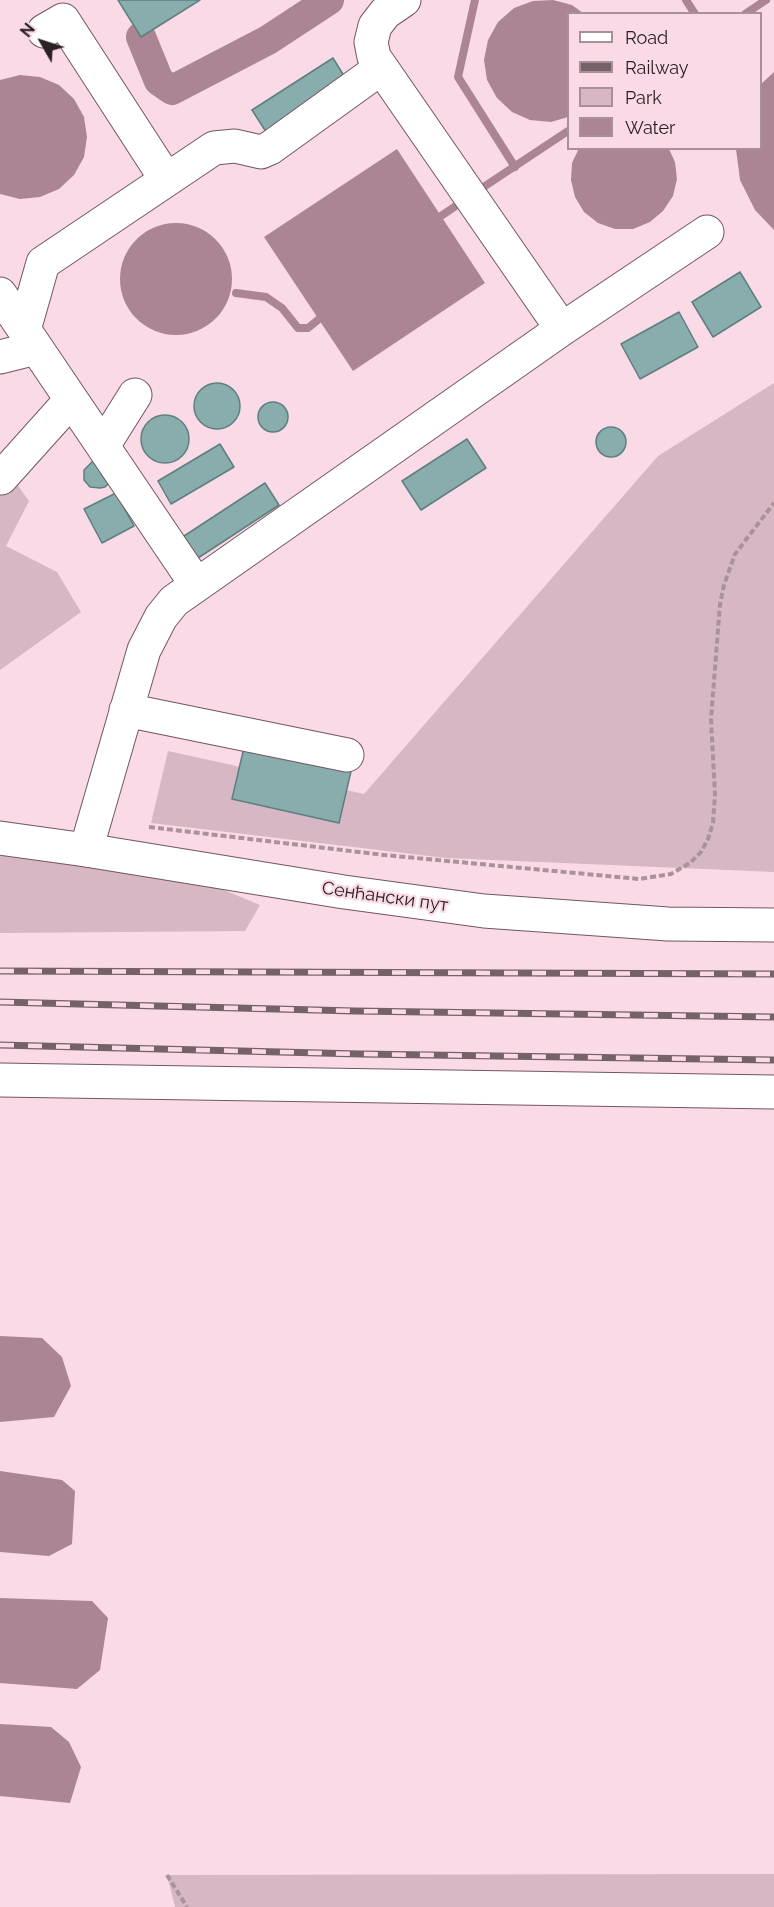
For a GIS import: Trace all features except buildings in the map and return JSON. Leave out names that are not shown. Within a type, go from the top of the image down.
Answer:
[{"type":"main road","points":[[404,0],[385,13],[375,26],[371,49],[381,68],[562,328]]},
{"type":"main road","points":[[44,31],[63,20],[166,179]]},
{"type":"main road","points":[[0,357],[30,339],[43,263],[214,148],[235,146],[261,152],[270,148],[381,68]]},
{"type":"main road","points":[[86,850],[144,650],[151,632],[174,601],[562,328],[707,232]]},
{"type":"main road","points":[[0,294],[196,584]]},
{"type":"main road","points":[[102,446],[135,395]]},
{"type":"main road","points":[[1,478],[71,400]]},
{"type":"main road","points":[[126,710],[347,755]]},
{"type":"main road","name":"Сенћански пут","points":[[0,838],[344,892],[484,911],[668,924],[774,925]]},
{"type":"main road","points":[[0,1080],[774,1092]]},
{"type":"path","points":[[141,826],[384,855],[639,879],[671,874],[690,863],[701,852],[713,823],[715,794],[711,719],[720,604],[735,554],[774,503]]},
{"type":"path","points":[[167,1875],[187,1907]]},
{"type":"green space","points":[[774,383],[774,872],[446,858],[151,823],[168,751],[364,794],[658,456]]},
{"type":"green space","points":[[0,460],[29,501],[6,546],[57,572],[81,612],[0,670]]},
{"type":"green space","points":[[0,846],[195,878],[260,905],[245,931],[0,933]]},
{"type":"green space","points":[[774,1874],[774,1907],[175,1907],[167,1875]]},
{"type":"water","points":[[553,0],[572,5],[582,12],[567,12],[567,117],[551,122],[530,120],[512,112],[497,98],[487,80],[484,60],[488,40],[498,22],[514,8],[533,1]]},
{"type":"water","points":[[774,72],[774,230],[755,210],[740,180],[736,150],[762,150],[762,83]]},
{"type":"water","points":[[20,75],[40,77],[59,85],[74,99],[84,117],[87,137],[84,157],[74,175],[59,189],[40,197],[20,199],[0,194],[0,80]]},
{"type":"water","points":[[397,149],[485,283],[353,371],[264,237]]},
{"type":"water","points":[[578,150],[669,150],[675,162],[677,179],[673,196],[663,211],[650,222],[633,229],[615,229],[598,223],[584,212],[575,197],[571,180],[572,163]]},
{"type":"water","points":[[176,223],[198,227],[216,239],[228,257],[232,279],[228,301],[216,319],[198,331],[176,335],[154,331],[136,319],[124,301],[120,279],[124,257],[136,239],[154,227]]},
{"type":"water","points":[[0,1336],[42,1338],[62,1357],[71,1386],[54,1417],[0,1422]]},
{"type":"water","points":[[0,1471],[62,1480],[75,1491],[72,1544],[49,1556],[0,1552]]},
{"type":"water","points":[[0,1598],[92,1601],[108,1618],[100,1670],[77,1689],[0,1683]]},
{"type":"water","points":[[0,1724],[51,1727],[69,1742],[81,1767],[70,1803],[0,1796]]},
{"type":"waterway","points":[[141,37],[159,81],[172,90],[268,40],[329,0]]},
{"type":"waterway","points":[[475,0],[458,77],[515,167]]},
{"type":"waterway","points":[[686,0],[694,12]]},
{"type":"waterway","points":[[748,12],[766,0]]},
{"type":"waterway","points":[[476,192],[567,132]]},
{"type":"waterway","points":[[441,216],[466,199]]},
{"type":"waterway","points":[[236,293],[266,297],[282,308],[298,328],[308,328],[319,319]]},
{"type":"railway","points":[[0,971],[774,974]]},
{"type":"railway","points":[[0,1002],[355,1011],[774,1017]]},
{"type":"railway","points":[[0,1045],[360,1054],[774,1060]]}]
